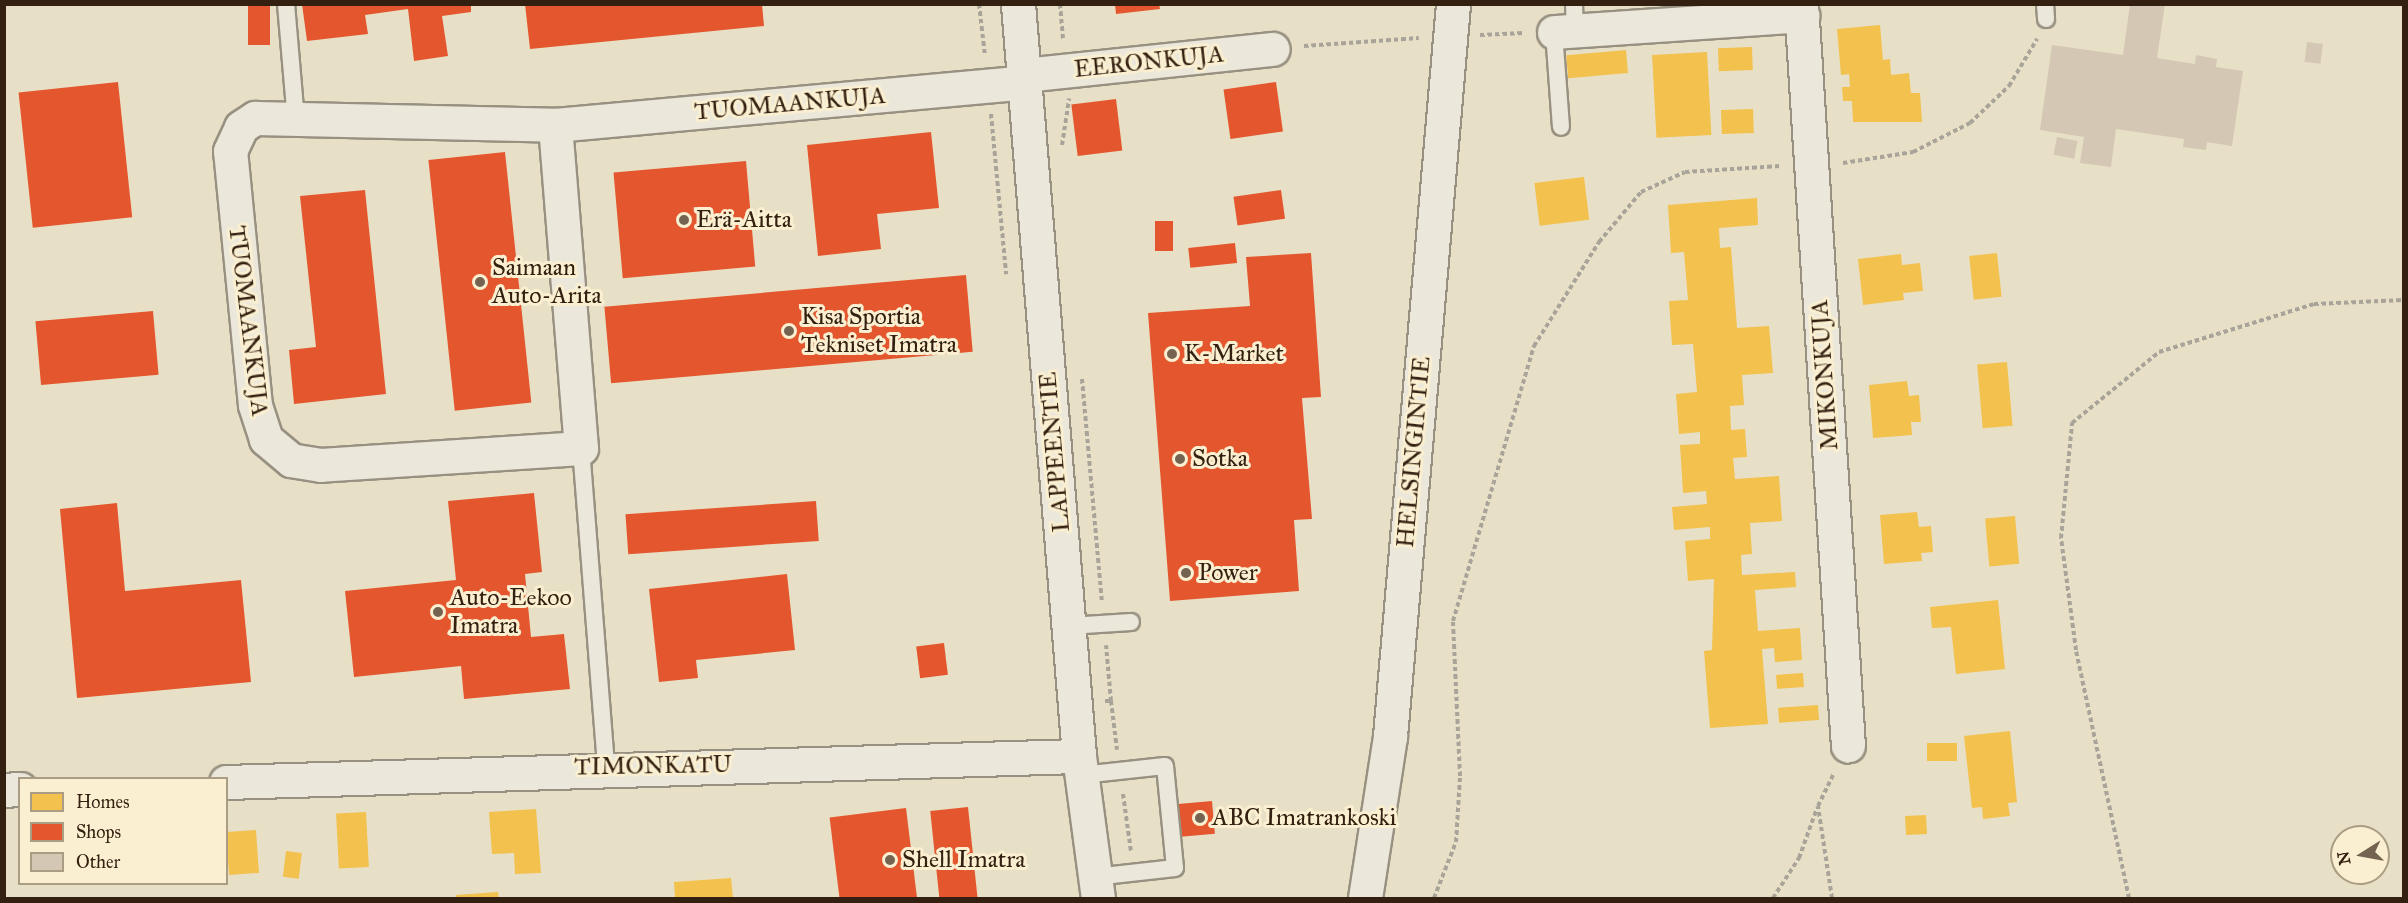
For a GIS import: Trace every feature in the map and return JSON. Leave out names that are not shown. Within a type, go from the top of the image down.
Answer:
[{"type":"street","name":"LAPPEENTIE","points":[[1018,4],[1080,766],[1096,888]]},
{"type":"street","name":"HELSINGINTIE","points":[[1365,898],[1390,736],[1453,4]]},
{"type":"street","points":[[1568,22],[1801,10]]},
{"type":"street","name":"MIKONKUJA","points":[[1801,10],[1848,746]]},
{"type":"street","name":"EERONKUJA","points":[[1025,79],[1273,49]]},
{"type":"street","name":"TUOMAANKUJA","points":[[581,448],[321,465],[291,460],[266,439],[255,405],[230,151],[241,127],[255,118],[555,125],[1025,79]]},
{"type":"street","points":[[555,125],[581,448]]},
{"type":"street","name":"TIMONKATU","points":[[228,782],[606,766],[1080,766]]},
{"type":"lane","points":[[286,4],[296,120]]},
{"type":"lane","points":[[1561,127],[1568,22]]},
{"type":"lane","points":[[581,448],[606,766]]},
{"type":"lane","points":[[1069,626],[1131,622]]},
{"type":"lane","points":[[1080,766],[1120,771],[1165,766],[1175,868],[1133,873],[1096,888]]},
{"type":"path","points":[[1434,898],[1456,842],[1460,776],[1453,621],[1534,346],[1599,242],[1641,192],[1685,172],[1885,158],[1942,141],[2009,86],[2045,12]]},
{"type":"path","points":[[1273,49],[1450,37],[1568,22]]},
{"type":"path","points":[[2129,898],[2076,650],[2061,538],[2072,423],[2159,352],[2314,304],[2403,300]]},
{"type":"path","points":[[1111,700],[1133,873]]},
{"type":"path","points":[[1773,898],[1799,858],[1818,806],[1848,746]]},
{"type":"path","points":[[1818,806],[1832,898]]},
{"type":"building: Homes","points":[[1880,25],[1883,60],[1890,59],[1891,75],[1909,73],[1911,93],[1920,93],[1922,122],[1853,122],[1852,101],[1843,101],[1842,87],[1850,87],[1849,74],[1841,75],[1837,29]]},
{"type":"building: Homes","points":[[1752,47],[1753,70],[1719,71],[1718,48]]},
{"type":"building: Homes","points":[[1626,50],[1628,73],[1568,78],[1566,55]]},
{"type":"building: Homes","points":[[1707,52],[1711,135],[1656,138],[1652,55]]},
{"type":"building: Homes","points":[[1753,109],[1754,133],[1722,134],[1721,110]]},
{"type":"building: Homes","points":[[1584,177],[1589,220],[1540,226],[1534,183]]},
{"type":"building: Homes","points":[[1757,198],[1758,225],[1719,228],[1720,248],[1731,247],[1737,328],[1769,326],[1773,373],[1742,375],[1744,405],[1730,406],[1731,430],[1745,429],[1747,457],[1733,458],[1735,479],[1779,476],[1782,521],[1750,523],[1752,554],[1741,555],[1742,575],[1795,572],[1796,587],[1755,590],[1758,631],[1800,628],[1802,660],[1775,662],[1774,648],[1762,649],[1768,724],[1710,728],[1704,651],[1712,650],[1714,579],[1688,581],[1685,541],[1710,539],[1710,527],[1674,530],[1672,507],[1707,504],[1706,491],[1683,493],[1680,445],[1700,444],[1700,432],[1679,434],[1676,394],[1697,392],[1693,344],[1672,345],[1669,301],[1688,300],[1684,252],[1671,253],[1668,205]]},
{"type":"building: Homes","points":[[1997,253],[2002,297],[1974,300],[1969,256]]},
{"type":"building: Homes","points":[[1901,254],[1902,265],[1920,263],[1923,291],[1903,293],[1904,300],[1863,305],[1858,259]]},
{"type":"building: Homes","points":[[2007,362],[2013,426],[1983,428],[1977,365]]},
{"type":"building: Homes","points":[[1907,381],[1909,396],[1919,395],[1921,422],[1911,422],[1912,435],[1873,438],[1869,385]]},
{"type":"building: Homes","points":[[1917,512],[1919,527],[1931,526],[1933,552],[1921,553],[1922,561],[1884,564],[1880,515]]},
{"type":"building: Homes","points":[[2015,516],[2019,564],[1989,566],[1985,519]]},
{"type":"building: Homes","points":[[1998,600],[2005,669],[1956,674],[1951,627],[1932,628],[1930,607]]},
{"type":"building: Homes","points":[[1803,673],[1804,687],[1777,689],[1776,675]]},
{"type":"building: Homes","points":[[1818,705],[1819,720],[1779,723],[1778,708]]},
{"type":"building: Homes","points":[[2010,731],[2017,802],[2008,803],[2010,816],[1983,819],[1982,807],[1972,808],[1964,736]]},
{"type":"building: Homes","points":[[1927,743],[1957,743],[1957,761],[1927,761]]},
{"type":"building: Homes","points":[[536,809],[541,873],[515,874],[514,853],[492,854],[489,812]]},
{"type":"building: Homes","points":[[366,812],[369,867],[339,868],[336,814]]},
{"type":"building: Homes","points":[[1926,815],[1927,834],[1906,835],[1905,816]]},
{"type":"building: Homes","points":[[256,830],[259,873],[229,875],[228,832]]},
{"type":"building: Homes","points":[[286,851],[302,853],[299,879],[283,877]]},
{"type":"building: Homes","points":[[731,878],[733,898],[675,898],[674,882]]},
{"type":"building: Homes","points":[[498,892],[499,898],[456,898],[456,895]]},
{"type":"building: Shops","points":[[248,4],[270,4],[270,45],[248,45]]},
{"type":"building: Shops","points":[[302,4],[471,4],[471,12],[442,16],[448,56],[414,61],[408,9],[365,15],[368,34],[307,41]]},
{"type":"building: Shops","points":[[525,4],[762,4],[764,26],[530,49]]},
{"type":"building: Shops","points":[[1115,4],[1159,4],[1160,9],[1116,14]]},
{"type":"building: Shops","points":[[118,82],[132,217],[33,228],[19,92]]},
{"type":"building: Shops","points":[[1276,82],[1283,132],[1230,139],[1224,89]]},
{"type":"building: Shops","points":[[1116,99],[1122,151],[1078,156],[1071,104]]},
{"type":"building: Shops","points":[[931,132],[939,208],[877,214],[881,249],[818,256],[807,145]]},
{"type":"building: Shops","name":"Saimaan Auto-Arita","points":[[505,152],[531,403],[455,411],[428,160]]},
{"type":"building: Shops","name":"Erä-Aitta","points":[[746,161],[755,267],[623,278],[614,173]]},
{"type":"building: Shops","points":[[365,190],[386,394],[294,404],[289,350],[316,347],[300,196]]},
{"type":"building: Shops","points":[[1281,190],[1285,219],[1238,225],[1233,197]]},
{"type":"building: Shops","points":[[1155,221],[1173,221],[1173,251],[1155,251]]},
{"type":"building: Shops","points":[[1235,243],[1237,263],[1190,268],[1188,248]]},
{"type":"building: Shops","points":[[1311,253],[1321,397],[1302,398],[1312,519],[1294,520],[1299,591],[1170,601],[1148,313],[1250,306],[1246,257]]},
{"type":"building: Shops","name":"Kisa Sportia Tekniset Imatra","points":[[966,275],[973,352],[611,383],[604,307]]},
{"type":"building: Shops","points":[[153,311],[159,375],[41,385],[35,321]]},
{"type":"building: Shops","name":"Auto-Eekoo Imatra","points":[[534,493],[542,572],[525,574],[531,637],[564,634],[570,689],[464,699],[461,666],[354,677],[345,591],[456,580],[448,501]]},
{"type":"building: Shops","points":[[816,501],[819,541],[628,554],[625,514]]},
{"type":"building: Shops","points":[[117,503],[125,591],[241,580],[251,682],[77,698],[60,509]]},
{"type":"building: Shops","points":[[787,574],[795,650],[696,660],[698,678],[659,682],[649,589]]},
{"type":"building: Shops","points":[[944,643],[948,675],[920,678],[916,646]]},
{"type":"building: Shops","points":[[1212,801],[1215,834],[1181,837],[1178,804]]},
{"type":"building: Shops","points":[[968,807],[978,898],[939,898],[930,811]]},
{"type":"building: Shops","points":[[906,808],[917,898],[839,898],[830,817]]},
{"type":"building: Other","points":[[2130,4],[2165,4],[2157,58],[2195,64],[2196,55],[2217,59],[2216,67],[2243,71],[2232,146],[2207,142],[2206,150],[2183,147],[2184,139],[2116,129],[2111,167],[2080,163],[2084,137],[2040,130],[2052,45],[2123,55]]},
{"type":"building: Other","points":[[2307,42],[2323,44],[2320,64],[2305,62]]},
{"type":"building: Other","points":[[2057,137],[2078,141],[2074,159],[2054,155]]},
{"type":"place","name":"Erä-Aitta","points":[[684,220]]},
{"type":"place","name":"Saimaan Auto-Arita","points":[[480,282]]},
{"type":"place","name":"Kisa Sportia Tekniset Imatra","points":[[789,331]]},
{"type":"place","name":"K-Market","points":[[1172,354]]},
{"type":"place","name":"Sotka","points":[[1180,459]]},
{"type":"place","name":"Power","points":[[1186,573]]},
{"type":"place","name":"Auto-Eekoo Imatra","points":[[438,612]]},
{"type":"place","name":"ABC Imatrankoski","points":[[1200,818]]},
{"type":"place","name":"Shell Imatra","points":[[890,860]]}]
